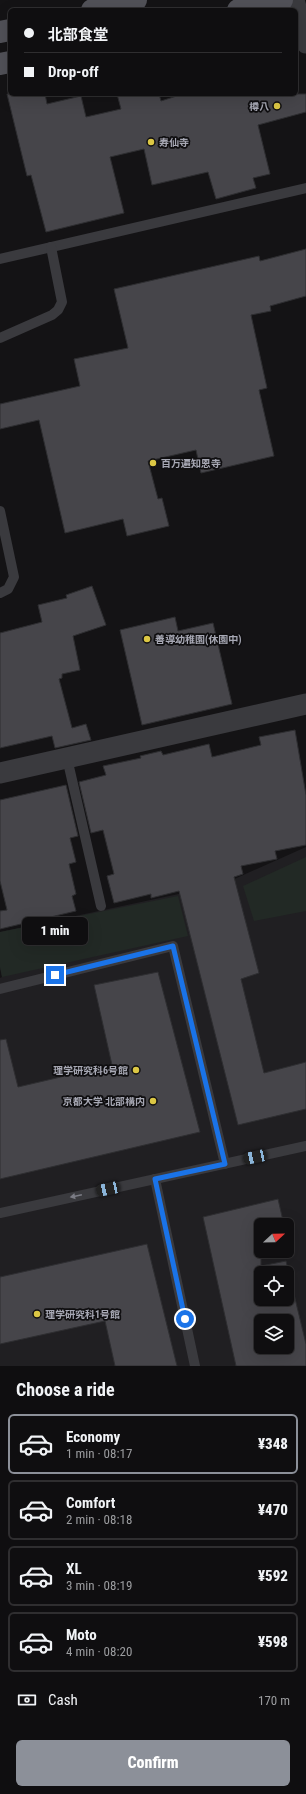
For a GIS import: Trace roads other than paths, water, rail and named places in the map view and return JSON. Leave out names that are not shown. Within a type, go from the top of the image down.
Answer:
[{"type":"main road","points":[[101,8],[136,0]]},
{"type":"main road","points":[[247,8],[282,0]]},
{"type":"street","points":[[298,14],[306,43]]},
{"type":"street","points":[[0,773],[306,704]]},
{"type":"lane","points":[[0,259],[306,188]]},
{"type":"lane","points":[[0,338],[52,315],[58,310],[62,302],[51,247]]},
{"type":"lane","points":[[0,510],[14,577],[8,589],[0,593]]},
{"type":"lane","points":[[67,758],[101,906]]},
{"type":"lane","points":[[0,988],[173,946],[225,1164]]},
{"type":"lane","points":[[0,1213],[306,1146]]},
{"type":"lane","points":[[155,1179],[195,1366]]},
{"type":"place","name":"樽八","points":[[277,106]]},
{"type":"place","name":"寿仙寺","points":[[151,142]]},
{"type":"place","name":"百万遍知恩寺","points":[[153,463]]},
{"type":"place","name":"善導幼稚園(休園中)","points":[[147,639]]},
{"type":"place","name":"理学研究科6号館","points":[[136,1070]]},
{"type":"place","name":"京都大学 北部構内","points":[[153,1101]]},
{"type":"place","name":"理学研究科1号館","points":[[37,1314]]}]
